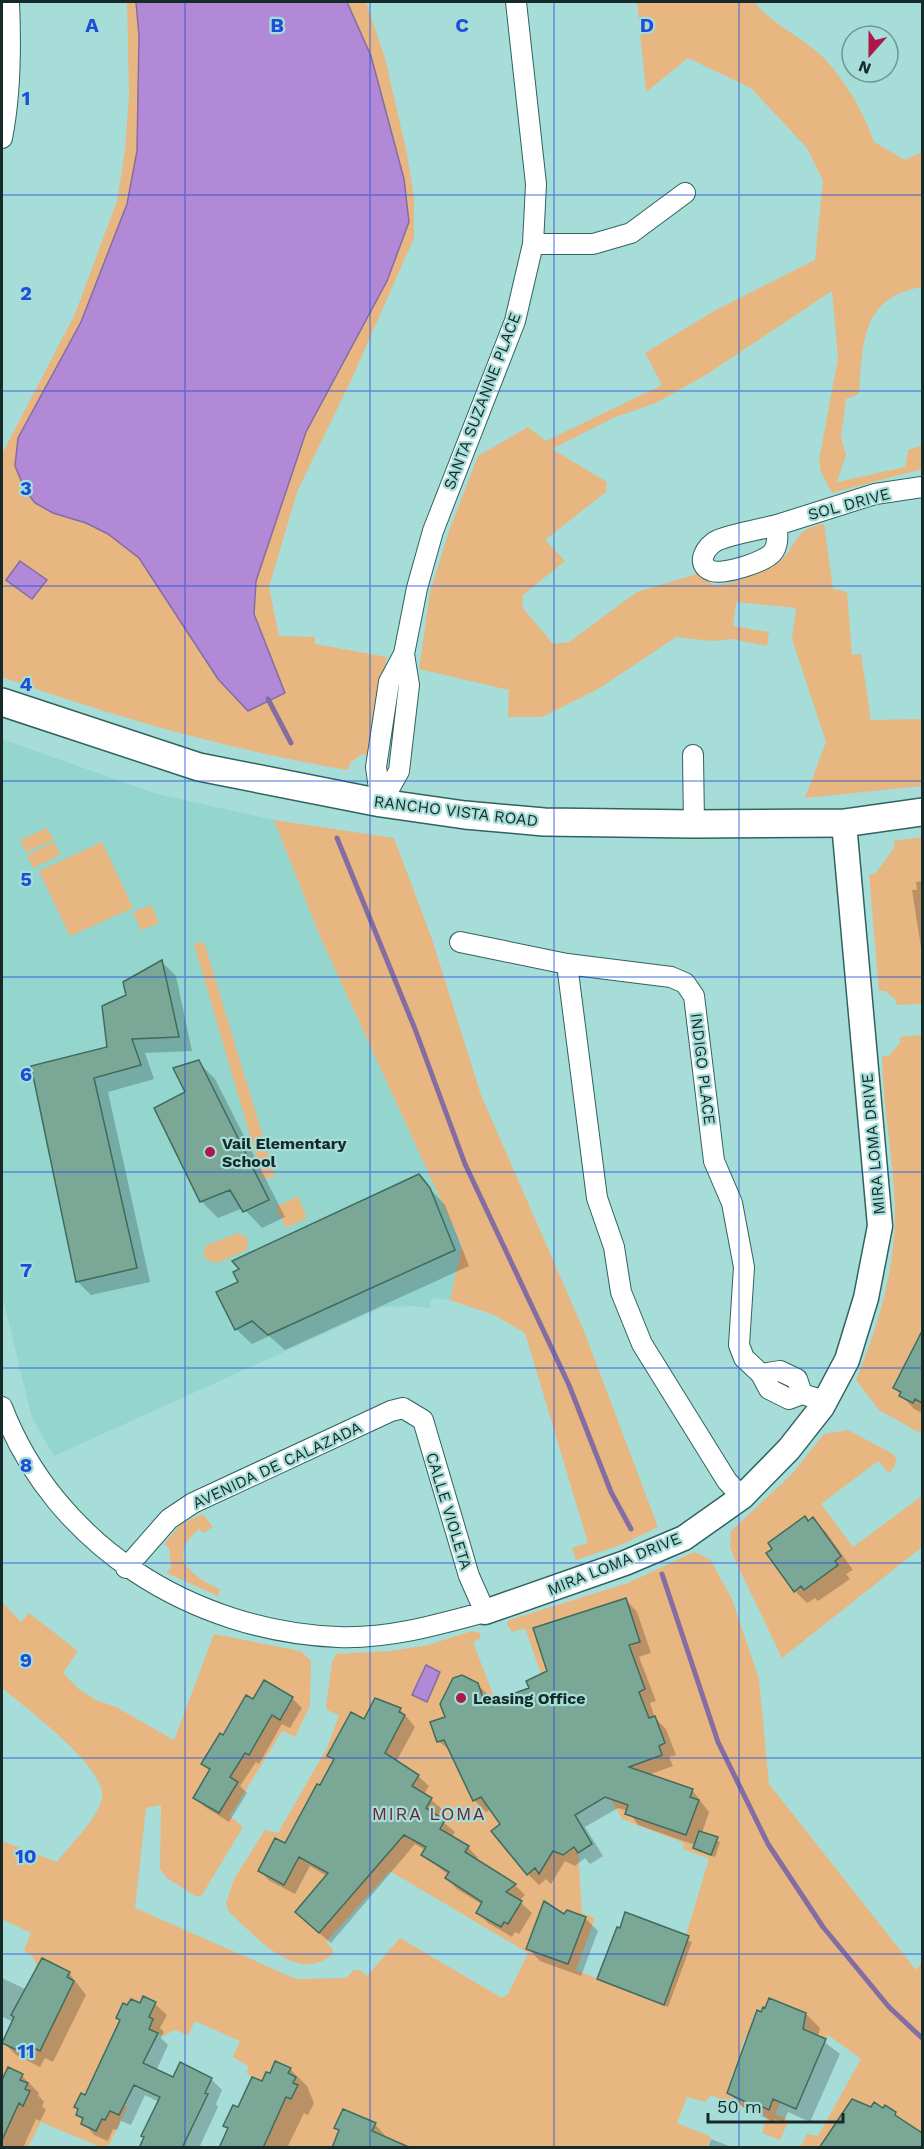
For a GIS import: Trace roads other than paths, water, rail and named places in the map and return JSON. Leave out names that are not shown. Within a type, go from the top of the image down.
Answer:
[{"type":"main road","name":"RANCHO VISTA ROAD","points":[[2,702],[199,767],[381,803],[465,815],[544,822],[694,824],[844,823],[922,812]]},
{"type":"street","points":[[2,138],[11,56],[9,2]]},
{"type":"street","name":"SANTA SUZANNE PLACE","points":[[381,803],[399,771],[409,685],[404,654],[417,588],[433,531],[515,321],[533,244],[536,184],[516,2]]},
{"type":"street","points":[[533,244],[593,244],[631,233],[685,193]]},
{"type":"street","name":"SOL DRIVE","points":[[777,525],[875,494],[922,487]]},
{"type":"street","points":[[693,754],[694,824]]},
{"type":"street","name":"MIRA LOMA DRIVE","points":[[2,1407],[16,1444],[70,1515],[126,1568],[166,1592],[228,1617],[266,1628],[339,1637],[380,1635],[422,1629],[485,1612],[625,1563],[684,1538],[742,1497],[789,1449],[825,1401],[847,1360],[866,1298],[880,1226],[844,823]]},
{"type":"street","name":"INDIGO PLACE","points":[[460,942],[567,964],[671,977],[685,983],[694,996],[714,1161],[732,1203],[744,1267],[739,1345],[744,1358],[761,1374],[780,1371],[797,1379],[802,1394],[825,1401]]},
{"type":"street","points":[[567,964],[597,1198],[614,1247],[621,1292],[642,1344],[727,1481],[742,1497]]},
{"type":"street","name":"AVENIDA DE CALAZADA","points":[[126,1568],[169,1519],[193,1503],[391,1411],[403,1408],[414,1412]]},
{"type":"street","name":"CALLE VIOLETA","points":[[414,1412],[423,1420],[427,1430],[432,1458],[469,1576],[485,1612]]},
{"type":"waterway","points":[[268,699],[291,743]]},
{"type":"waterway","points":[[337,838],[415,1029],[465,1164],[569,1385],[611,1492],[631,1529]]},
{"type":"waterway","points":[[662,1574],[718,1742],[768,1844],[823,1927],[889,2007],[922,2038]]},
{"type":"place","name":"Vail Elementary School","points":[[210,1152]]},
{"type":"place","name":"Leasing Office","points":[[461,1698]]},
{"type":"district","name":"MIRA LOMA","points":[[429,1813]]}]
